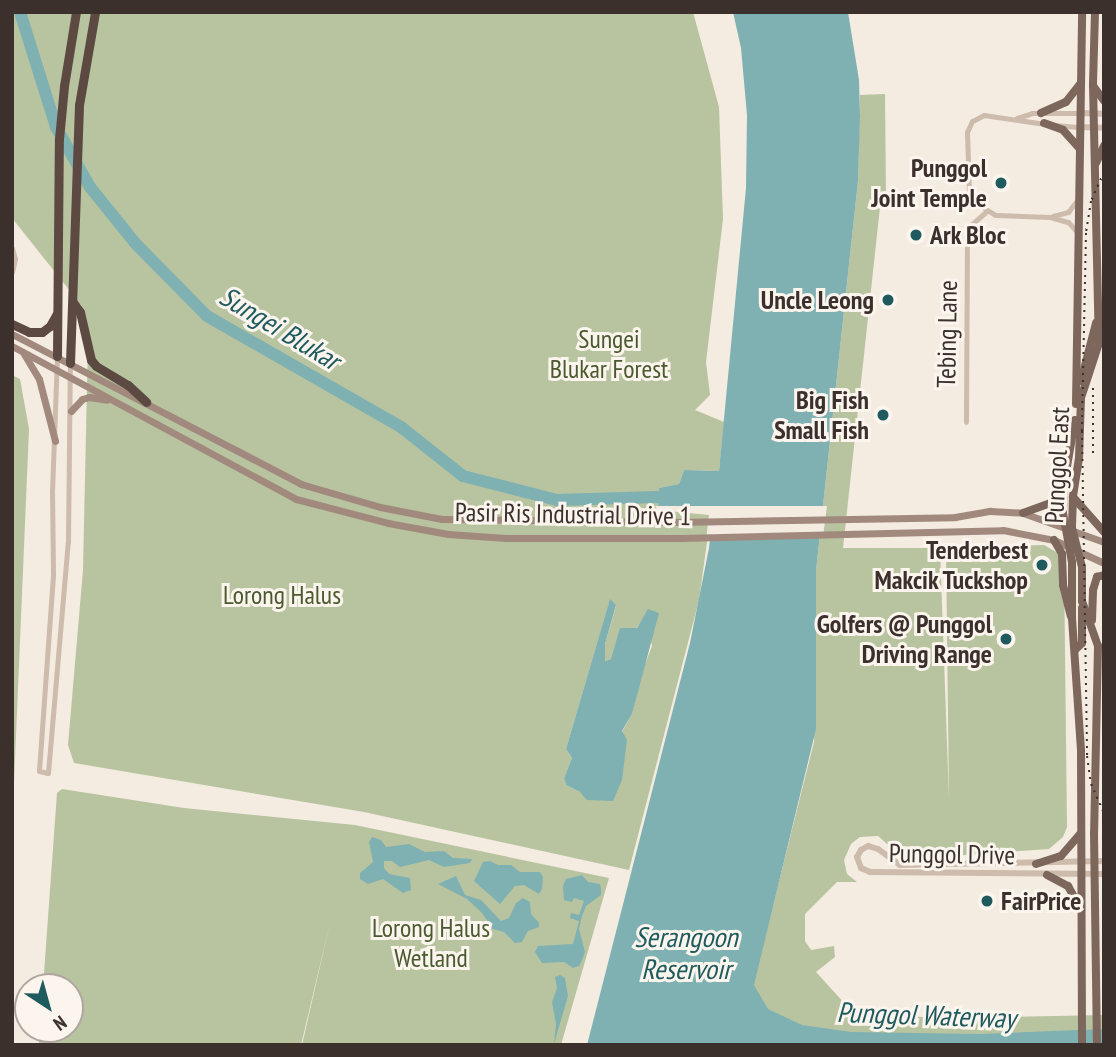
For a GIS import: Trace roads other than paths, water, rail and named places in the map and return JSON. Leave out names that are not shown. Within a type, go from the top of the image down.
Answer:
[{"type":"highway","points":[[57,356],[59,139],[76,12]]},
{"type":"highway","points":[[75,27],[82,12]]},
{"type":"highway","points":[[70,363],[74,302],[76,146],[95,12]]},
{"type":"highway","points":[[74,302],[80,313],[91,360],[146,402]]},
{"type":"highway","points":[[12,324],[29,332],[42,332],[50,326],[57,313]]},
{"type":"main road","name":"Punggol East","points":[[1082,12],[1075,428],[1064,484],[1079,694],[1083,912],[1082,1045]]},
{"type":"main road","name":"Punggol East","points":[[1095,12],[1093,85],[1099,114],[1094,166],[1099,343],[1081,398],[1079,458],[1068,527],[1079,551],[1082,601],[1098,646],[1094,833],[1099,862],[1095,899],[1097,1045]]},
{"type":"main road","points":[[1041,113],[1066,102],[1080,85]]},
{"type":"main road","points":[[1093,85],[1104,101]]},
{"type":"main road","points":[[1044,123],[1063,130],[1080,149]]},
{"type":"main road","points":[[1094,166],[1104,146]]},
{"type":"main road","points":[[1079,311],[1087,321],[1098,315]]},
{"type":"main road","name":"Pasir Ris Industrial Drive 1","points":[[12,334],[301,484],[380,507],[442,519],[489,522],[881,519],[955,517],[990,511],[1023,513],[1104,542]]},
{"type":"main road","name":"Pasir Ris Industrial Drive 1","points":[[12,346],[296,499],[388,523],[448,534],[506,538],[1003,530],[1054,540],[1104,562]]},
{"type":"main road","points":[[22,351],[39,379],[55,441]]},
{"type":"main road","points":[[71,411],[82,399],[89,397],[114,401]]},
{"type":"main road","points":[[1023,513],[1051,503],[1059,497],[1064,484]]},
{"type":"main road","points":[[1073,497],[1104,532]]},
{"type":"main road","points":[[1054,540],[1062,554],[1063,586],[1072,618]]},
{"type":"main road","points":[[1091,626],[1093,590],[1097,577],[1104,575]]},
{"type":"main road","points":[[1076,649],[1082,643],[1082,601]]},
{"type":"main road","points":[[1079,694],[1083,707],[1089,709],[1099,693]]},
{"type":"main road","points":[[1036,864],[1061,856],[1082,832]]},
{"type":"main road","points":[[1094,833],[1104,848]]},
{"type":"main road","points":[[1047,875],[1068,886],[1083,912]]},
{"type":"main road","points":[[1095,899],[1104,887]]},
{"type":"street","points":[[1017,118],[1041,113],[1099,114]]},
{"type":"street","points":[[1080,197],[1069,212],[1050,217],[1003,217],[986,212],[972,197],[967,181],[967,132],[972,121],[984,115],[1099,128]]},
{"type":"street","name":"Tebing Lane","points":[[966,422],[967,240],[972,225],[986,212]]},
{"type":"street","points":[[1050,217],[1068,222],[1079,234]]},
{"type":"street","points":[[12,248],[15,259],[12,272]]},
{"type":"street","points":[[57,356],[53,575],[39,771],[48,773],[68,542],[70,363]]},
{"type":"street","name":"Punggol Drive","points":[[1099,862],[900,865],[878,849],[868,846],[861,850],[857,857],[860,868],[870,872],[1099,874]]},
{"type":"water","name":"Serangoon Reservoir","points":[[733,12],[848,12],[859,80],[860,116],[858,181],[816,571],[816,729],[754,985],[768,1009],[802,1025],[851,1032],[981,1034],[1104,1029],[1104,1045],[587,1045],[690,643],[709,548],[713,512],[658,507],[659,488],[679,484],[684,470],[719,471],[746,188],[747,115],[741,48]]},
{"type":"water","points":[[610,599],[616,605],[605,644],[605,661],[611,659],[620,628],[637,628],[648,609],[659,613],[632,714],[622,731],[627,740],[622,780],[613,801],[587,800],[580,792],[566,785],[564,778],[572,758],[566,749]]},
{"type":"water","points":[[372,837],[381,840],[386,847],[409,844],[425,852],[444,851],[453,858],[472,859],[470,863],[444,867],[429,860],[400,867],[392,861],[384,861],[384,868],[389,874],[410,878],[411,890],[403,893],[383,879],[368,884],[360,879],[360,873],[373,862],[369,842]]},
{"type":"water","points":[[490,861],[498,865],[511,865],[520,872],[540,872],[543,877],[539,894],[524,885],[515,886],[500,904],[474,881],[483,862]]},
{"type":"water","points":[[582,875],[588,882],[600,884],[601,895],[586,906],[582,916],[579,929],[585,952],[582,960],[579,966],[573,968],[564,962],[542,963],[535,952],[538,946],[573,944],[579,921],[570,918],[571,913],[579,915],[584,901],[574,898],[572,902],[564,900],[563,886],[566,879]]},
{"type":"water","points":[[456,876],[465,895],[481,900],[501,921],[509,918],[516,903],[523,898],[530,902],[531,914],[539,927],[528,931],[522,942],[515,943],[504,932],[493,929],[482,913],[467,899],[438,884]]},
{"type":"water","points":[[560,975],[565,978],[568,996],[554,1044],[556,1024],[552,1002],[557,988],[555,977]]},
{"type":"waterway","name":"Sungei Blukar","points":[[20,12],[56,127],[90,187],[135,243],[207,316],[401,427],[463,476],[557,500],[658,497]]},
{"type":"railway","points":[[1104,172],[1091,201],[1086,233],[1082,431],[1087,756],[1091,784],[1104,813]]},
{"type":"railway","points":[[1093,388],[1093,458]]},
{"type":"place","name":"Punggol Joint Temple","points":[[1001,183]]},
{"type":"place","name":"Ark Bloc","points":[[916,235]]},
{"type":"place","name":"Uncle Leong","points":[[888,300]]},
{"type":"place","name":"Big Fish Small Fish","points":[[883,415]]},
{"type":"place","name":"Tenderbest Makcik Tuckshop","points":[[1042,565]]},
{"type":"place","name":"Golfers @ Punggol Driving Range","points":[[1006,639]]},
{"type":"place","name":"FairPrice","points":[[987,901]]},
{"type":"park label","name":"Sungei Blukar Forest","points":[[609,354]]},
{"type":"park label","name":"Lorong Halus","points":[[282,595]]},
{"type":"park label","name":"Lorong Halus Wetland","points":[[431,943]]},
{"type":"water label","name":"Punggol Waterway","points":[[926,1015]]}]
